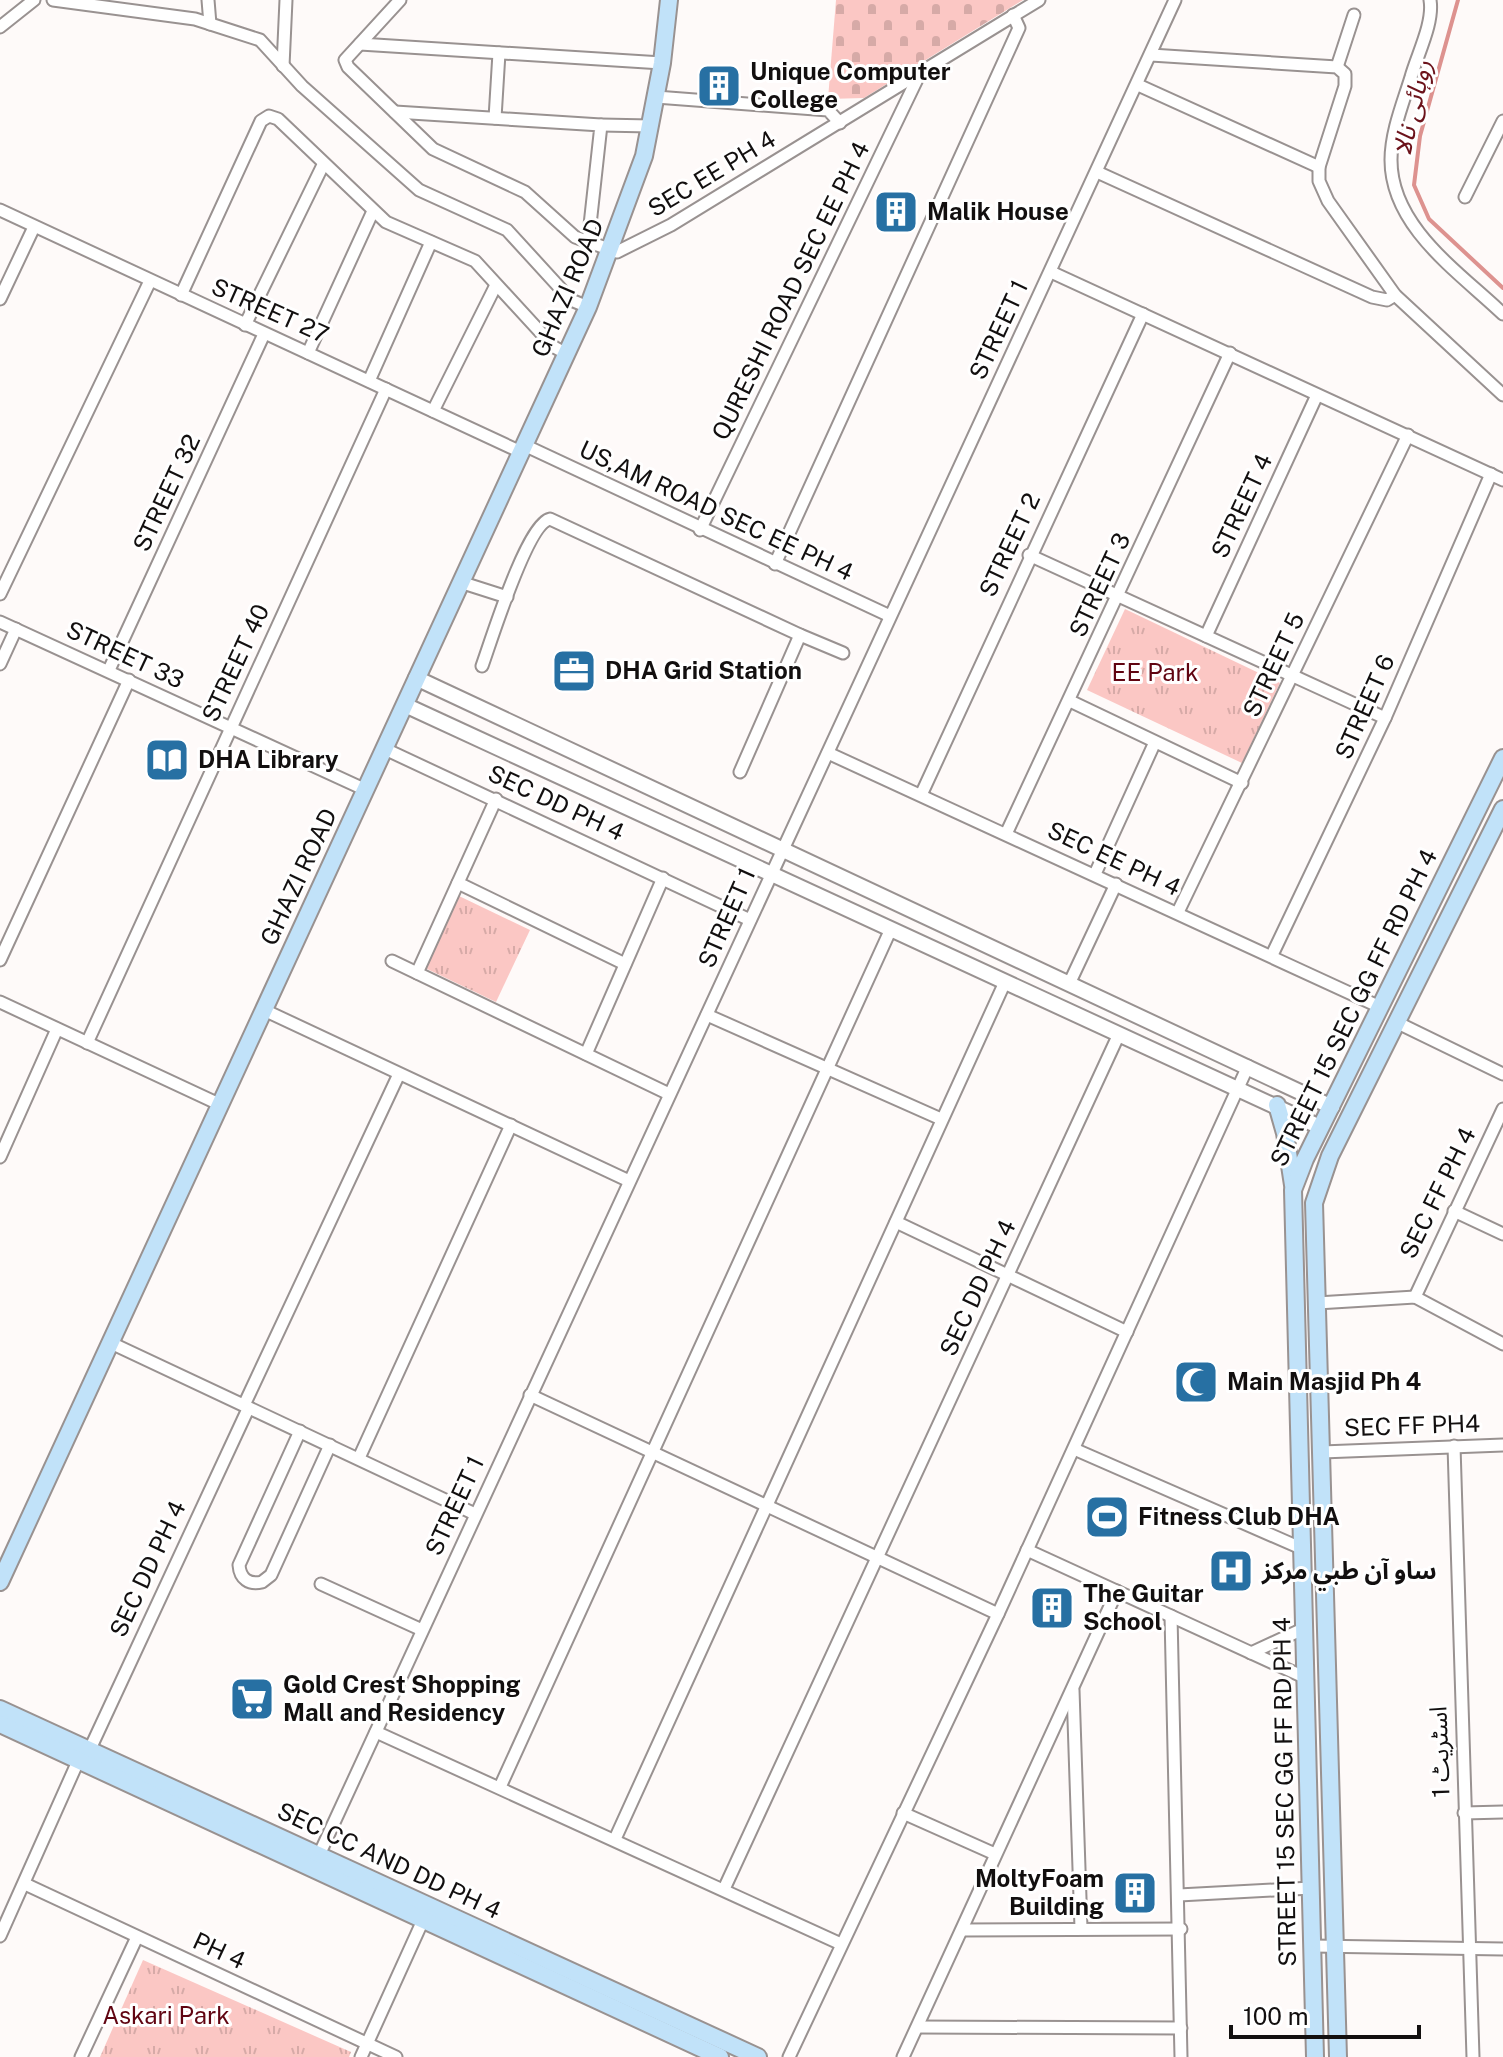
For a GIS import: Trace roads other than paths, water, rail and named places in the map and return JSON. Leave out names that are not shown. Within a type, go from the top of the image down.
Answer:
[{"type":"main road","name":"GHAZI ROAD","points":[[0,1582],[588,307],[631,197],[651,126],[669,0]]},
{"type":"main road","name":"STREET 15 SEC GG FF RD PH 4","points":[[1315,2057],[1293,1190],[1320,1127],[1503,758]]},
{"type":"main road","points":[[1338,2057],[1317,1303],[1317,1188],[1330,1156],[1501,816]]},
{"type":"main road","points":[[1277,1105],[1285,1133],[1293,1190]]},
{"type":"main road","points":[[1305,1624],[1326,1619]]},
{"type":"main road","name":"SEC CC AND DD PH 4","points":[[1,1717],[319,1855],[758,2057]]},
{"type":"main road","name":"SEC CC AND DD PH 4","points":[[84,1754],[720,2057]]},
{"type":"street","points":[[53,0],[110,4],[210,24],[260,40],[358,139],[419,190],[507,230],[571,300],[588,307]]},
{"type":"street","points":[[208,0],[210,24]]},
{"type":"street","points":[[283,66],[286,0]]},
{"type":"street","points":[[400,0],[345,64],[433,149],[525,192],[567,231],[610,251]]},
{"type":"street","name":"SEC EE PH 4","points":[[610,251],[625,250],[671,225],[1039,0]]},
{"type":"street","name":"STREET 1","points":[[319,1855],[667,1093],[707,1015],[1175,0]]},
{"type":"street","points":[[1430,0],[1427,23],[1394,137],[1392,181],[1396,197],[1414,227],[1503,314]]},
{"type":"street","points":[[0,27],[30,1]]},
{"type":"street","points":[[775,564],[1019,28],[1013,15]]},
{"type":"street","points":[[1337,67],[1354,15]]},
{"type":"street","points":[[360,44],[662,63]]},
{"type":"street","points":[[495,118],[499,53]]},
{"type":"street","points":[[1151,55],[1337,67],[1345,74],[1345,86],[1319,167],[1319,181],[1328,201],[1395,295],[1503,395]]},
{"type":"street","name":"QURESHI ROAD SEC EE PH 4","points":[[700,530],[921,71]]},
{"type":"street","points":[[1138,85],[1319,167]]},
{"type":"street","points":[[656,97],[828,110],[840,123]]},
{"type":"street","points":[[395,112],[651,126]]},
{"type":"street","points":[[181,295],[261,121],[269,116],[278,119],[386,222],[475,261],[554,347],[567,354]]},
{"type":"street","points":[[1465,197],[1503,121]]},
{"type":"street","points":[[588,243],[601,125]]},
{"type":"street","points":[[245,325],[318,169],[323,165]]},
{"type":"street","points":[[1097,172],[1372,297],[1387,300],[1395,295]]},
{"type":"street","name":"STREET 27","points":[[0,210],[433,411],[523,448]]},
{"type":"street","points":[[308,353],[373,211]]},
{"type":"street","points":[[0,299],[34,227]]},
{"type":"street","points":[[369,381],[431,242]]},
{"type":"street","points":[[1051,272],[1497,477]]},
{"type":"street","points":[[0,594],[150,281]]},
{"type":"street","points":[[433,411],[496,285]]},
{"type":"street","name":"STREET 2","points":[[921,795],[1029,555],[1143,314]]},
{"type":"street","name":"STREET 32","points":[[109,670],[264,334]]},
{"type":"street","name":"STREET 3","points":[[1006,834],[1230,353]]},
{"type":"street","name":"STREET 40","points":[[87,1043],[386,389]]},
{"type":"street","name":"STREET 4","points":[[1206,636],[1317,395]]},
{"type":"street","name":"STREET 5","points":[[1178,912],[1408,435]]},
{"type":"street","name":"US,AM ROAD SEC EE PH 4","points":[[523,448],[890,616]]},
{"type":"street","name":"STREET 6","points":[[1272,955],[1497,477]]},
{"type":"street","points":[[482,666],[507,597],[539,526],[550,519],[843,653]]},
{"type":"street","points":[[1029,555],[1385,718]]},
{"type":"street","points":[[460,582],[507,597]]},
{"type":"street","name":"STREET 33","points":[[0,622],[109,670],[229,730],[366,790]]},
{"type":"street","points":[[0,664],[16,629]]},
{"type":"street","points":[[740,772],[800,635]]},
{"type":"street","points":[[416,678],[1332,1107]]},
{"type":"street","points":[[0,960],[129,680]]},
{"type":"street","points":[[1070,701],[1242,783]]},
{"type":"street","points":[[405,705],[890,931],[1238,1086],[1320,1127]]},
{"type":"street","points":[[1095,874],[1155,742]]},
{"type":"street","name":"SEC DD PH 4","points":[[385,749],[750,920]]},
{"type":"street","name":"SEC EE PH 4","points":[[828,753],[1380,1007]]},
{"type":"street","points":[[417,973],[496,799]]},
{"type":"street","points":[[586,1054],[663,878]]},
{"type":"street","points":[[458,883],[625,964]]},
{"type":"street","points":[[1069,984],[1116,884]]},
{"type":"street","points":[[500,1787],[649,1453],[830,1069],[890,931]]},
{"type":"street","points":[[392,961],[667,1093]]},
{"type":"street","points":[[615,1839],[1005,982]]},
{"type":"street","points":[[0,1002],[221,1105]]},
{"type":"street","points":[[264,1010],[627,1180]]},
{"type":"street","points":[[707,1015],[941,1119]]},
{"type":"street","points":[[1398,1023],[1503,1074]]},
{"type":"street","points":[[0,1157],[57,1029]]},
{"type":"street","name":"SEC DD PH 4","points":[[724,1889],[1119,1034]]},
{"type":"street","points":[[789,2057],[998,1614],[1248,1066]]},
{"type":"street","name":"SEC DD PH 4","points":[[0,1936],[399,1074]]},
{"type":"street","name":"SEC FF PH 4","points":[[1415,1297],[1503,1109]]},
{"type":"street","points":[[359,1458],[511,1125]]},
{"type":"street","points":[[1454,1211],[1503,1234]]},
{"type":"street","points":[[896,1222],[1127,1332]]},
{"type":"street","points":[[1317,1303],[1415,1297],[1503,1344]]},
{"type":"street","points":[[111,1343],[475,1514]]},
{"type":"street","points":[[530,1395],[998,1614]]},
{"type":"street","points":[[300,1431],[239,1565],[241,1575],[248,1581],[262,1582],[271,1575],[330,1445]]},
{"type":"street","name":"SEC FF PH4","points":[[1322,1452],[1503,1445]]},
{"type":"street","name":"اسٹریٹ 1","points":[[1454,1446],[1473,2057]]},
{"type":"street","points":[[1074,1449],[1303,1549]]},
{"type":"street","points":[[1027,1550],[1306,1678]]},
{"type":"street","points":[[321,1584],[422,1630]]},
{"type":"street","points":[[903,2057],[1117,1591]]},
{"type":"street","points":[[1171,1616],[1181,1929],[1181,2057]]},
{"type":"street","points":[[1251,1653],[1305,1624]]},
{"type":"street","points":[[1073,1690],[1081,1928]]},
{"type":"street","points":[[376,1732],[841,1944]]},
{"type":"street","points":[[1464,1813],[1503,1812]]},
{"type":"street","points":[[903,1813],[995,1854]]},
{"type":"street","name":"PH 4","points":[[25,1884],[396,2057]]},
{"type":"street","points":[[1179,1895],[1311,1888]]},
{"type":"street","points":[[361,2057],[424,1918]]},
{"type":"street","points":[[963,1930],[1181,1929]]},
{"type":"street","points":[[81,2057],[137,1937]]},
{"type":"street","points":[[1313,1946],[1503,1949]]},
{"type":"street","points":[[918,2027],[1181,2028]]},
{"type":"waterway","name":"روہائی نالا","points":[[1458,0],[1420,136],[1414,185],[1429,219],[1503,288]]},
{"type":"place","name":"Unique Computer College","points":[[719,86]]},
{"type":"place","name":"Malik House","points":[[896,212]]},
{"type":"place","name":"DHA Grid Station","points":[[574,671]]},
{"type":"place","name":"DHA Library","points":[[167,760]]},
{"type":"place","name":"Main Masjid Ph 4","points":[[1196,1382]]},
{"type":"place","name":"Fitness Club DHA","points":[[1107,1517]]},
{"type":"place","name":"ساو آن طبي مرکز","points":[[1231,1571]]},
{"type":"place","name":"The Guitar School","points":[[1052,1608]]},
{"type":"place","name":"Gold Crest Shopping Mall and Residency","points":[[252,1699]]},
{"type":"place","name":"MoltyFoam Building","points":[[1135,1893]]},
{"type":"park label","name":"EE Park","points":[[1155,673]]},
{"type":"park label","name":"Askari Park","points":[[166,2016]]}]
